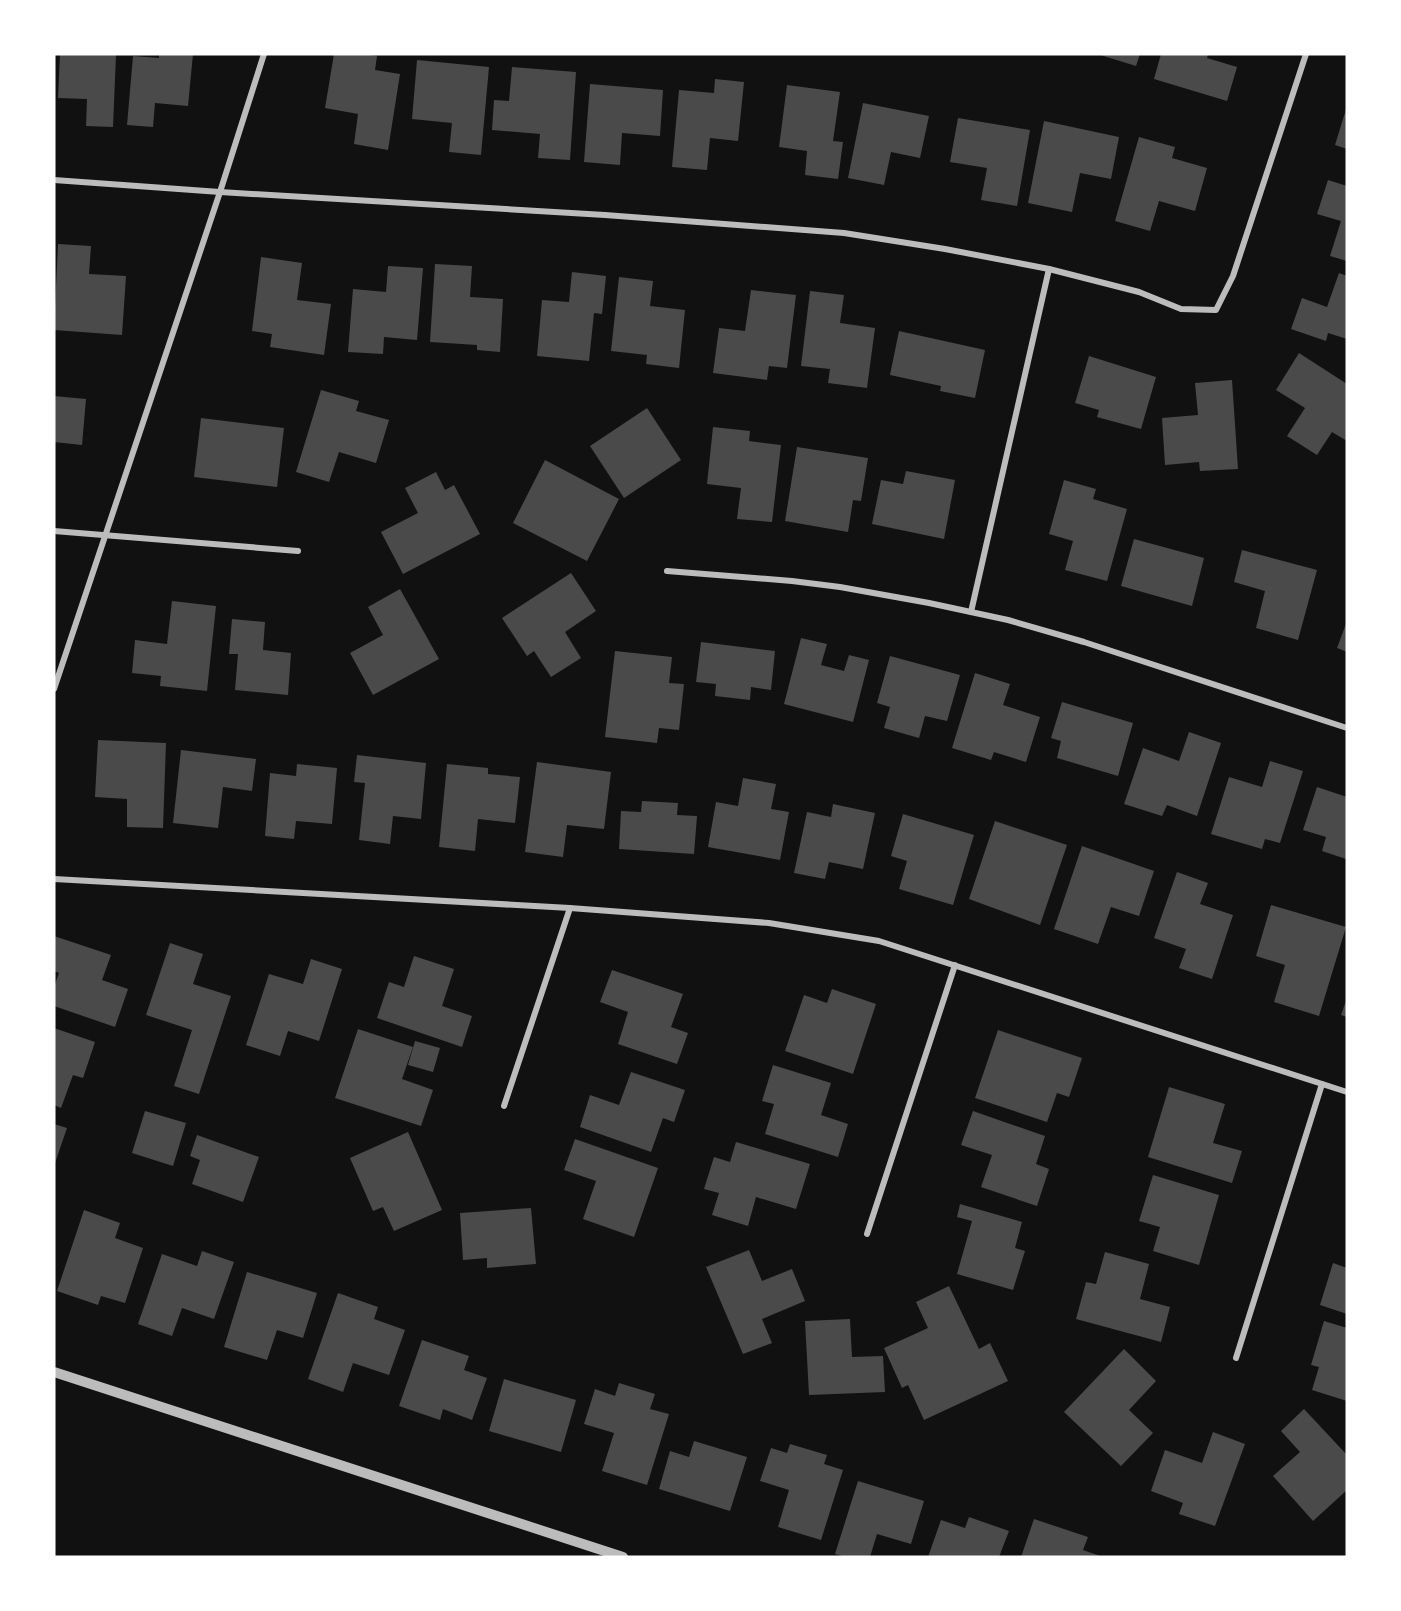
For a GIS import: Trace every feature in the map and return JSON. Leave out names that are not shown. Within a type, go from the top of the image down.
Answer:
[{"type":"street","points":[[54,689],[264,54]]},
{"type":"street","points":[[54,180],[605,215],[844,233],[1049,269],[1139,292],[1181,309],[1216,310],[1233,276],[1306,54]]},
{"type":"street","points":[[971,612],[1049,269]]},
{"type":"street","points":[[54,531],[298,551]]},
{"type":"street","points":[[667,571],[840,587],[1008,620],[1084,642],[1347,728]]},
{"type":"street","points":[[54,879],[570,908],[769,923],[879,941],[1347,1092]]},
{"type":"street","points":[[504,1106],[570,908]]},
{"type":"street","points":[[867,1234],[955,965]]},
{"type":"street","points":[[1236,1358],[1322,1084]]},
{"type":"street","points":[[54,1371],[623,1557]]},
{"type":"building","points":[[60,54],[116,55],[113,127],[86,126],[87,99],[58,98]]},
{"type":"building","points":[[159,54],[193,54],[188,106],[155,103],[153,127],[127,125],[133,56],[159,58]]},
{"type":"building","points":[[334,54],[377,56],[375,70],[400,74],[388,150],[354,144],[358,114],[325,108]]},
{"type":"building","points":[[1097,54],[1140,54],[1136,66]]},
{"type":"building","points":[[1161,54],[1208,54],[1207,58],[1237,67],[1227,101],[1154,79]]},
{"type":"building","points":[[417,60],[489,67],[481,155],[449,152],[452,123],[412,119]]},
{"type":"building","points":[[512,67],[576,72],[570,160],[538,158],[540,134],[492,130],[494,100],[509,101]]},
{"type":"building","points":[[715,79],[744,82],[738,141],[710,138],[707,170],[672,167],[679,90],[714,93]]},
{"type":"building","points":[[590,84],[663,90],[660,136],[622,133],[620,165],[584,162]]},
{"type":"building","points":[[787,85],[840,92],[833,141],[843,142],[838,179],[805,175],[807,151],[779,147]]},
{"type":"building","points":[[863,103],[929,116],[920,158],[891,152],[884,185],[848,178]]},
{"type":"building","points":[[1347,106],[1347,149],[1335,145]]},
{"type":"building","points":[[958,118],[1030,130],[1017,206],[981,200],[987,168],[950,162]]},
{"type":"building","points":[[1044,121],[1119,137],[1111,179],[1080,173],[1072,212],[1028,203]]},
{"type":"building","points":[[1139,137],[1175,147],[1172,158],[1207,168],[1195,211],[1159,201],[1150,231],[1115,221]]},
{"type":"building","points":[[1328,180],[1347,186],[1347,261],[1330,256],[1341,221],[1317,214]]},
{"type":"building","points":[[58,244],[91,246],[89,274],[126,276],[122,335],[54,330]]},
{"type":"building","points":[[261,257],[302,263],[297,300],[331,304],[324,355],[270,347],[272,334],[252,331]]},
{"type":"building","points":[[435,264],[472,266],[470,297],[503,299],[500,352],[477,350],[477,345],[430,342]]},
{"type":"building","points":[[388,266],[423,268],[417,340],[384,337],[383,354],[348,352],[353,289],[386,292]]},
{"type":"building","points":[[572,272],[606,276],[602,314],[594,313],[589,361],[537,356],[542,300],[569,302]]},
{"type":"building","points":[[1339,273],[1347,276],[1347,339],[1328,333],[1326,341],[1291,329],[1302,298],[1327,307]]},
{"type":"building","points":[[619,277],[653,281],[650,306],[685,310],[679,368],[646,364],[647,355],[611,351]]},
{"type":"building","points":[[751,290],[796,295],[787,368],[769,366],[767,380],[713,373],[719,328],[745,331]]},
{"type":"building","points":[[810,291],[844,295],[840,323],[875,328],[867,388],[828,383],[830,369],[801,366]]},
{"type":"building","points":[[899,331],[985,350],[975,398],[940,391],[941,386],[890,375]]},
{"type":"building","points":[[1299,353],[1347,384],[1347,441],[1332,432],[1317,455],[1287,436],[1305,408],[1276,390]]},
{"type":"building","points":[[1089,356],[1156,377],[1141,429],[1097,417],[1099,410],[1075,403]]},
{"type":"building","points":[[1232,380],[1238,469],[1200,471],[1199,462],[1165,465],[1162,418],[1198,415],[1195,383]]},
{"type":"building","points":[[321,390],[359,401],[356,411],[389,420],[376,463],[339,452],[329,482],[296,472]]},
{"type":"building","points":[[54,396],[86,399],[82,445],[54,442]]},
{"type":"building","points":[[647,408],[681,460],[624,498],[590,446]]},
{"type":"building","points":[[201,418],[284,428],[277,487],[194,477]]},
{"type":"building","points":[[713,427],[750,431],[749,441],[781,445],[772,522],[737,519],[741,488],[707,484]]},
{"type":"building","points":[[797,447],[868,458],[861,501],[853,500],[848,532],[785,521]]},
{"type":"building","points":[[545,460],[619,499],[587,561],[513,523]]},
{"type":"building","points":[[906,471],[955,480],[944,539],[872,524],[881,480],[903,484]]},
{"type":"building","points":[[436,472],[445,490],[454,485],[480,534],[403,574],[381,532],[418,513],[405,488]]},
{"type":"building","points":[[1064,480],[1096,489],[1093,499],[1127,509],[1107,581],[1065,570],[1073,541],[1049,534]]},
{"type":"building","points":[[1134,539],[1204,558],[1192,606],[1121,586]]},
{"type":"building","points":[[1242,550],[1317,570],[1298,640],[1256,628],[1265,591],[1234,582]]},
{"type":"building","points":[[571,573],[596,611],[565,632],[581,658],[551,677],[534,651],[527,656],[502,618]]},
{"type":"building","points":[[400,589],[439,659],[373,695],[350,653],[383,635],[368,607]]},
{"type":"building","points":[[172,601],[216,606],[207,691],[160,686],[161,676],[132,673],[135,640],[167,644]]},
{"type":"building","points":[[232,619],[265,622],[263,650],[291,653],[288,695],[235,690],[238,654],[229,654]]},
{"type":"building","points":[[1347,621],[1347,652],[1337,648]]},
{"type":"building","points":[[801,638],[827,644],[821,665],[844,671],[849,655],[869,660],[853,722],[784,704]]},
{"type":"building","points":[[701,642],[775,651],[771,690],[751,687],[750,700],[715,696],[716,684],[696,682]]},
{"type":"building","points":[[615,651],[672,657],[669,683],[684,684],[679,730],[659,728],[657,743],[605,737]]},
{"type":"building","points":[[890,656],[960,675],[947,721],[925,716],[919,738],[884,728],[890,707],[877,703]]},
{"type":"building","points":[[975,673],[1010,684],[1003,705],[1040,717],[1026,762],[994,752],[991,760],[952,748]]},
{"type":"building","points":[[1062,702],[1133,723],[1118,776],[1057,758],[1061,741],[1051,738]]},
{"type":"building","points":[[1189,732],[1221,743],[1197,816],[1167,805],[1162,816],[1124,804],[1143,748],[1179,761]]},
{"type":"building","points":[[98,740],[166,743],[163,828],[127,827],[127,799],[95,797]]},
{"type":"building","points":[[181,750],[256,759],[252,791],[223,787],[218,828],[173,823]]},
{"type":"building","points":[[357,755],[426,763],[421,819],[393,816],[390,844],[359,840],[365,783],[354,782]]},
{"type":"building","points":[[1270,761],[1303,771],[1280,843],[1265,839],[1262,849],[1211,834],[1229,777],[1262,787]]},
{"type":"building","points":[[537,762],[611,772],[604,829],[567,825],[563,857],[525,852]]},
{"type":"building","points":[[297,764],[337,768],[332,824],[296,821],[294,839],[265,836],[270,773],[296,776]]},
{"type":"building","points":[[447,764],[488,768],[488,774],[520,777],[515,823],[478,819],[475,851],[439,847]]},
{"type":"building","points":[[743,778],[776,784],[771,809],[789,812],[780,860],[708,847],[716,802],[738,806]]},
{"type":"building","points":[[1317,787],[1347,797],[1346,859],[1322,851],[1326,837],[1303,830]]},
{"type":"building","points":[[642,801],[678,803],[677,815],[697,816],[694,854],[619,849],[621,811],[641,812]]},
{"type":"building","points":[[833,804],[875,813],[863,869],[829,862],[825,879],[794,873],[807,812],[831,817]]},
{"type":"building","points":[[903,814],[974,835],[953,905],[899,889],[907,861],[891,856]]},
{"type":"building","points":[[995,821],[1067,845],[1040,925],[969,899]]},
{"type":"building","points":[[1082,846],[1154,871],[1139,916],[1111,907],[1098,944],[1054,929]]},
{"type":"building","points":[[1177,872],[1208,883],[1200,904],[1233,915],[1212,979],[1179,968],[1186,949],[1154,938]]},
{"type":"building","points":[[1271,905],[1346,927],[1319,1016],[1274,1002],[1285,965],[1256,956]]},
{"type":"building","points":[[54,936],[111,955],[102,980],[128,989],[115,1027],[54,1006],[54,987],[59,973],[54,971]]},
{"type":"building","points":[[170,943],[203,954],[193,984],[231,996],[199,1094],[174,1086],[192,1030],[146,1015]]},
{"type":"building","points":[[414,956],[454,969],[442,1006],[472,1016],[462,1047],[377,1018],[389,982],[404,987]]},
{"type":"building","points":[[311,959],[342,969],[319,1041],[288,1031],[280,1056],[246,1045],[269,974],[303,984]]},
{"type":"building","points":[[612,970],[683,994],[671,1027],[688,1033],[677,1064],[618,1044],[628,1012],[600,1002]]},
{"type":"building","points":[[832,989],[876,1004],[853,1074],[785,1051],[804,995],[827,1003]]},
{"type":"building","points":[[1347,998],[1347,1017],[1341,1015]]},
{"type":"building","points":[[54,1028],[95,1042],[83,1078],[73,1075],[61,1108],[54,1105]]},
{"type":"building","points":[[358,1029],[413,1047],[402,1079],[433,1090],[421,1126],[335,1098]]},
{"type":"building","points":[[998,1030],[1082,1058],[1069,1097],[1057,1093],[1047,1122],[975,1098]]},
{"type":"building","points":[[415,1041],[440,1048],[433,1072],[408,1065]]},
{"type":"building","points":[[773,1065],[831,1083],[821,1115],[848,1124],[838,1157],[765,1134],[774,1104],[762,1101]]},
{"type":"building","points":[[631,1072],[685,1090],[674,1122],[663,1118],[651,1152],[580,1127],[590,1095],[619,1105]]},
{"type":"building","points":[[1169,1087],[1225,1104],[1213,1143],[1242,1151],[1232,1183],[1148,1157]]},
{"type":"building","points":[[145,1111],[186,1123],[173,1166],[132,1153]]},
{"type":"building","points":[[973,1111],[1045,1136],[1036,1164],[1049,1169],[1037,1206],[981,1187],[992,1155],[961,1145]]},
{"type":"building","points":[[54,1124],[67,1128],[54,1166]]},
{"type":"building","points":[[408,1132],[442,1210],[394,1231],[383,1207],[373,1211],[350,1158]]},
{"type":"building","points":[[197,1135],[259,1157],[243,1202],[192,1184],[200,1160],[190,1156]]},
{"type":"building","points":[[575,1139],[658,1168],[634,1237],[583,1219],[596,1181],[564,1170]]},
{"type":"building","points":[[736,1142],[810,1164],[796,1209],[756,1197],[748,1226],[712,1215],[719,1193],[704,1189],[714,1157],[730,1162]]},
{"type":"building","points":[[1153,1175],[1219,1195],[1199,1265],[1153,1251],[1160,1227],[1139,1221]]},
{"type":"building","points":[[960,1204],[1022,1222],[1015,1248],[1025,1251],[1013,1290],[957,1274],[972,1221],[957,1217]]},
{"type":"building","points":[[531,1208],[536,1264],[487,1268],[487,1258],[463,1260],[460,1213]]},
{"type":"building","points":[[84,1210],[120,1223],[115,1238],[143,1248],[125,1303],[101,1296],[98,1305],[57,1291]]},
{"type":"building","points":[[749,1250],[762,1281],[792,1269],[805,1301],[762,1319],[772,1343],[743,1354],[706,1267]]},
{"type":"building","points":[[202,1251],[234,1262],[214,1319],[182,1308],[172,1336],[138,1324],[162,1254],[197,1266]]},
{"type":"building","points":[[1105,1252],[1149,1264],[1140,1299],[1170,1307],[1161,1342],[1076,1319],[1086,1282],[1096,1284]]},
{"type":"building","points":[[1333,1263],[1347,1268],[1347,1314],[1320,1305]]},
{"type":"building","points":[[247,1272],[317,1293],[303,1338],[277,1330],[267,1360],[224,1347]]},
{"type":"building","points":[[949,1286],[979,1349],[990,1343],[1008,1381],[924,1420],[908,1385],[902,1388],[884,1348],[928,1328],[916,1302]]},
{"type":"building","points":[[338,1293],[378,1307],[374,1319],[405,1330],[389,1375],[353,1363],[343,1392],[308,1379]]},
{"type":"building","points":[[850,1319],[852,1357],[883,1356],[885,1392],[809,1395],[805,1321]]},
{"type":"building","points":[[1324,1321],[1347,1328],[1347,1401],[1312,1390],[1319,1367],[1311,1365]]},
{"type":"building","points":[[422,1340],[469,1356],[464,1370],[487,1378],[472,1420],[443,1409],[440,1420],[399,1406]]},
{"type":"building","points":[[1124,1349],[1156,1381],[1129,1410],[1153,1433],[1121,1466],[1064,1412]]},
{"type":"building","points":[[504,1379],[576,1400],[561,1452],[489,1431]]},
{"type":"building","points":[[619,1383],[655,1394],[650,1409],[669,1414],[647,1485],[602,1471],[614,1433],[584,1424],[595,1389],[615,1396]]},
{"type":"building","points":[[1304,1409],[1347,1455],[1347,1490],[1313,1521],[1273,1476],[1300,1452],[1281,1431]]},
{"type":"building","points":[[1213,1432],[1245,1444],[1215,1526],[1179,1514],[1183,1503],[1151,1491],[1165,1450],[1202,1463]]},
{"type":"building","points":[[694,1441],[747,1457],[730,1511],[659,1489],[670,1451],[689,1457]]},
{"type":"building","points":[[790,1444],[827,1455],[824,1464],[843,1470],[821,1540],[778,1527],[789,1490],[760,1481],[771,1448],[787,1453]]},
{"type":"building","points":[[858,1481],[924,1501],[911,1544],[877,1534],[870,1557],[846,1557],[835,1554]]},
{"type":"building","points":[[969,1517],[1009,1531],[999,1557],[928,1557],[941,1520],[965,1528]]},
{"type":"building","points":[[1034,1519],[1088,1537],[1083,1550],[1103,1557],[1021,1557]]}]
